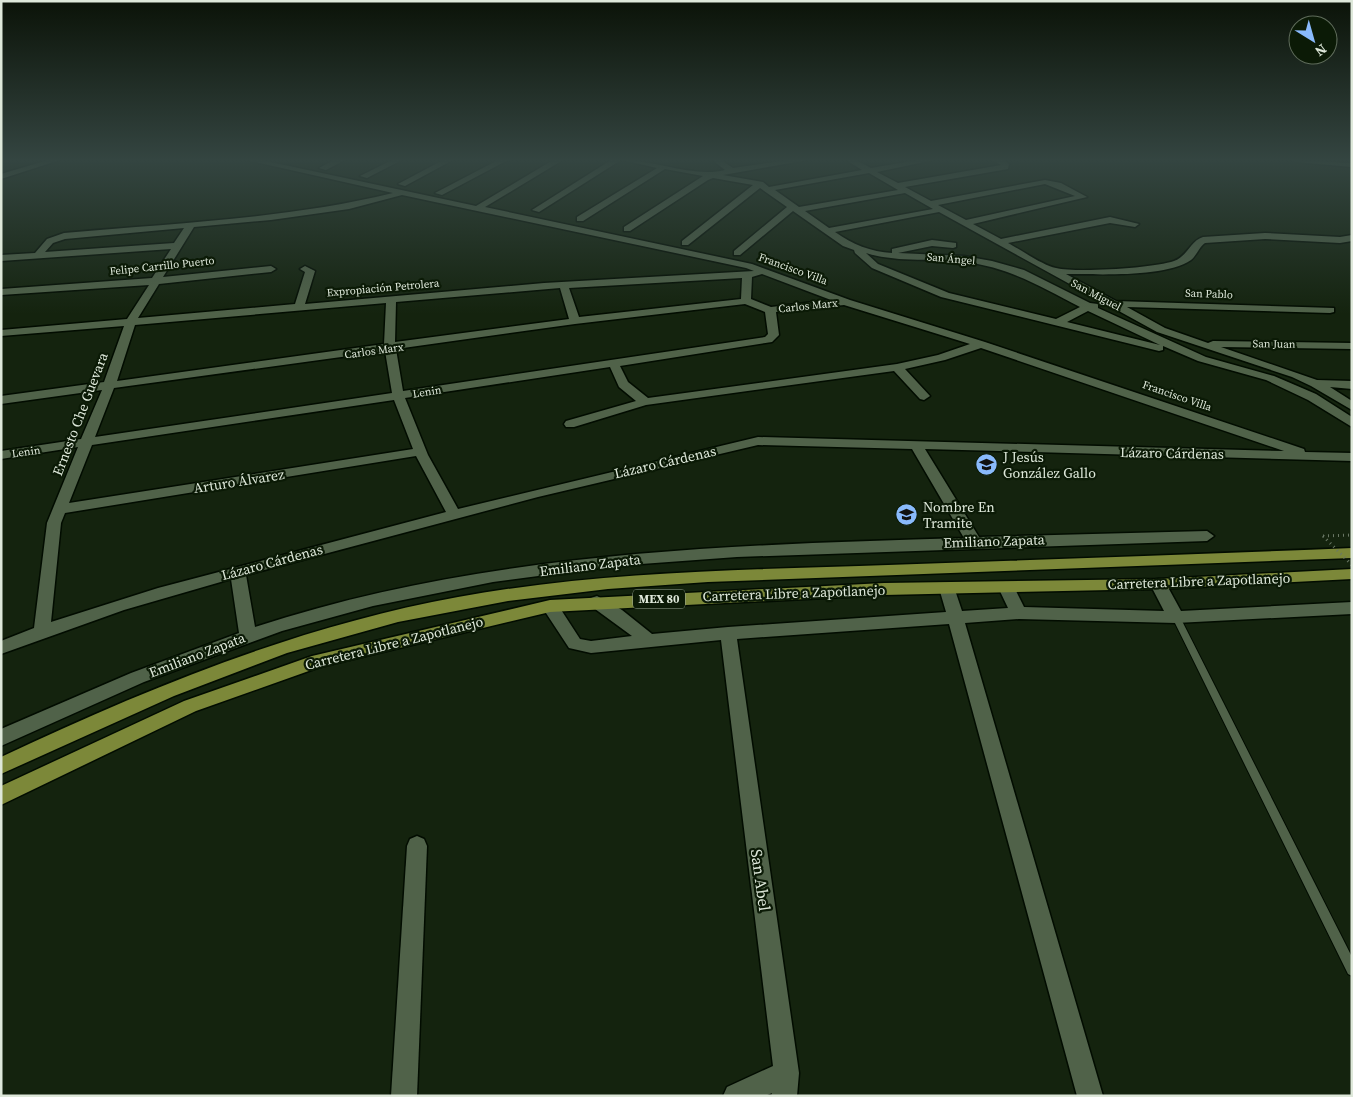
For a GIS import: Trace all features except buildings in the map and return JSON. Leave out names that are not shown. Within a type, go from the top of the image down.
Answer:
[{"type":"main road","name":"Carretera Libre a Zapotlanejo","points":[[1,766],[73,730],[162,692],[260,654],[348,629],[456,604],[554,589],[685,577],[1352,553]]},
{"type":"main road","name":"Carretera Libre a Zapotlanejo","points":[[1,796],[190,706],[309,664],[474,622],[550,606],[597,602],[947,588],[1158,584],[1352,574]]},
{"type":"street","points":[[39,254],[50,241],[64,236],[303,211]]},
{"type":"street","name":"Francisco Villa","points":[[493,211],[748,266],[846,302],[981,344],[1312,457]]},
{"type":"street","points":[[580,219],[592,211]]},
{"type":"street","points":[[627,228],[652,211]]},
{"type":"street","points":[[685,243],[725,211]]},
{"type":"street","points":[[737,253],[792,211]]},
{"type":"street","name":"San Ángel","points":[[801,211],[855,248],[866,260],[875,266],[933,291],[1055,324],[1202,358],[1270,378],[1312,397],[1352,422]]},
{"type":"street","points":[[829,231],[932,211]]},
{"type":"street","name":"San Miguel","points":[[940,211],[1161,330],[1315,383],[1352,406]]},
{"type":"street","points":[[963,223],[1020,211]]},
{"type":"street","points":[[998,242],[1110,220],[1135,224]]},
{"type":"street","name":"Ernesto Che Guevara","points":[[42,631],[54,523],[59,509],[109,386],[131,321],[191,224]]},
{"type":"street","points":[[1050,271],[1147,269],[1180,262],[1189,258],[1195,244],[1203,240],[1265,236],[1351,239]]},
{"type":"street","points":[[881,255],[924,244],[953,245]]},
{"type":"street","points":[[1,258],[176,246]]},
{"type":"street","name":"San Ángel","points":[[855,248],[881,255],[989,263],[1021,272],[1118,322],[1202,358]]},
{"type":"street","name":"Felipe Carrillo Puerto","points":[[1,292],[157,281],[272,269]]},
{"type":"street","points":[[299,307],[310,271],[305,269]]},
{"type":"street","name":"Expropiación Petrolera","points":[[1,333],[564,286],[768,273]]},
{"type":"street","points":[[747,275],[746,301],[770,310]]},
{"type":"street","points":[[564,286],[575,321]]},
{"type":"street","points":[[391,301],[390,348],[399,396],[419,452],[454,514]]},
{"type":"street","name":"Carlos Marx","points":[[1,400],[390,348],[575,321],[746,301]]},
{"type":"street","name":"Carlos Marx","points":[[770,310],[846,302]]},
{"type":"street","name":"San Pablo","points":[[1087,307],[1114,304],[1330,310]]},
{"type":"street","points":[[1055,324],[1087,307]]},
{"type":"street","name":"Lenin","points":[[1,455],[768,340],[774,335],[770,310]]},
{"type":"street","name":"San Juan","points":[[1195,343],[1352,346]]},
{"type":"street","points":[[570,424],[645,402],[897,367],[942,358],[981,344]]},
{"type":"street","points":[[614,364],[623,384],[645,402]]},
{"type":"street","points":[[897,367],[924,396]]},
{"type":"street","points":[[1315,383],[1352,384]]},
{"type":"street","name":"Lázaro Cárdenas","points":[[1,648],[42,631],[170,588],[238,572],[454,514],[758,441],[916,447],[1352,457]]},
{"type":"street","points":[[916,447],[974,542]]},
{"type":"street","name":"Arturo Álvarez","points":[[59,509],[419,452]]},
{"type":"street","name":"Emiliano Zapata","points":[[1,738],[74,704],[248,636],[374,599],[442,586],[575,565],[670,555],[746,550],[1207,536]]},
{"type":"street","points":[[238,572],[248,636]]},
{"type":"street","points":[[1158,584],[1176,617]]},
{"type":"street","points":[[1006,587],[1019,613]]},
{"type":"street","points":[[947,588],[1090,1096]]},
{"type":"street","points":[[597,602],[616,614],[649,641]]},
{"type":"street","points":[[550,606],[575,644],[591,647],[728,633],[1019,613],[1176,617],[1352,608]]},
{"type":"street","name":"San Abel","points":[[728,633],[785,1085],[736,1096]]},
{"type":"street","points":[[404,1096],[417,846]]},
{"type":"lane","points":[[1176,617],[1352,970]]},
{"type":"path","points":[[1352,535],[1323,536],[1352,565]]},
{"type":"place","name":"J Jesús González Gallo","points":[[987,465]]},
{"type":"place","name":"Nombre En Tramite","points":[[907,515]]}]
